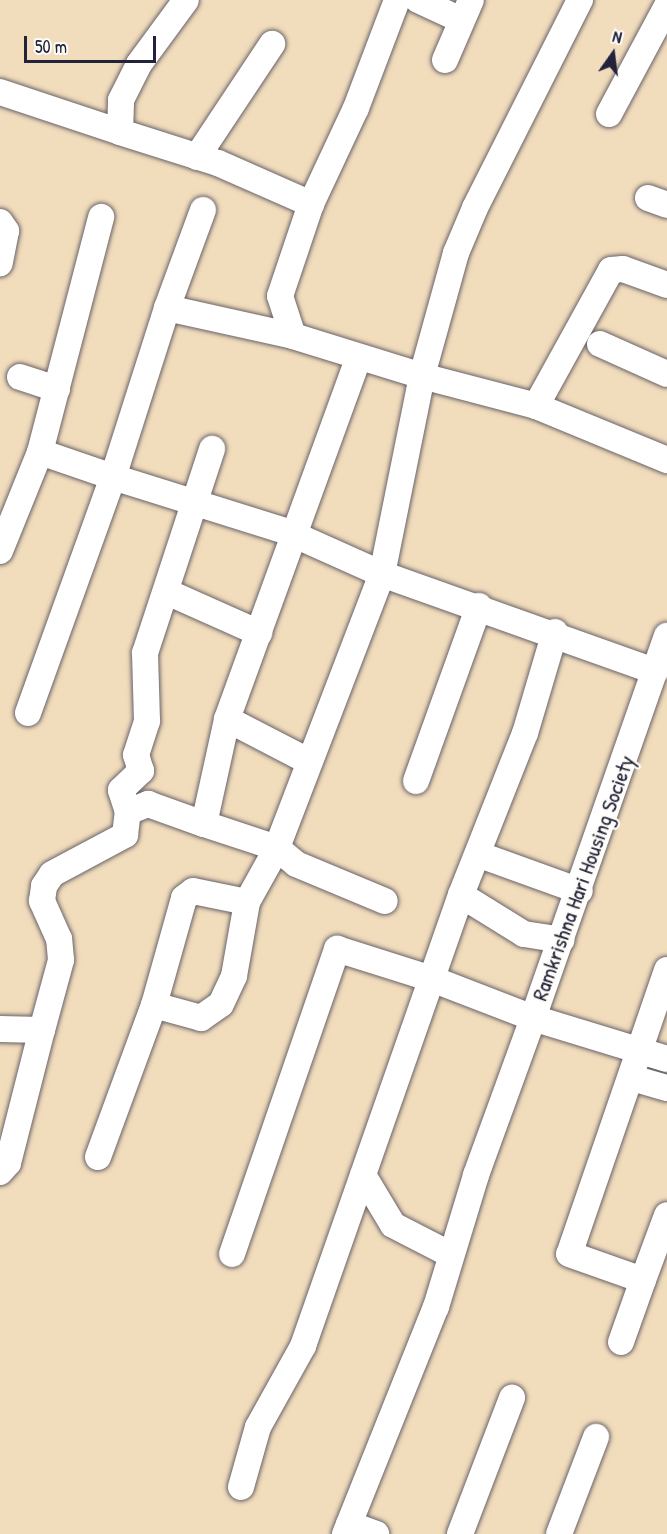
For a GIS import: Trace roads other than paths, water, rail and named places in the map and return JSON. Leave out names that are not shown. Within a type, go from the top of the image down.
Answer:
[{"type":"street","points":[[120,132],[121,100],[139,64],[186,0]]},
{"type":"street","points":[[293,336],[280,296],[311,204],[356,108],[397,0]]},
{"type":"street","points":[[418,0],[466,10],[445,60]]},
{"type":"street","points":[[154,1005],[201,1018],[221,1004],[234,976],[247,902],[277,848],[308,761],[382,574],[422,376],[456,253],[475,208],[580,0]]},
{"type":"street","points":[[609,114],[667,6]]},
{"type":"street","points":[[197,157],[272,44]]},
{"type":"street","points":[[0,92],[197,157],[311,204]]},
{"type":"street","points":[[28,713],[113,477],[167,308],[203,210]]},
{"type":"street","points":[[0,551],[40,452],[101,217]]},
{"type":"street","points":[[0,222],[6,231],[0,263]]},
{"type":"street","points":[[536,406],[611,270],[623,269],[667,285]]},
{"type":"street","points":[[167,308],[293,336],[358,359],[536,406],[667,460]]},
{"type":"street","points":[[600,344],[667,374]]},
{"type":"street","points":[[204,824],[227,719],[296,536],[358,359]]},
{"type":"street","points":[[20,377],[57,389]]},
{"type":"street","points":[[0,1172],[8,1163],[61,960],[59,939],[42,901],[44,886],[52,874],[81,855],[125,835],[128,812],[121,790],[141,771],[136,755],[147,721],[145,653],[167,592],[212,449]]},
{"type":"street","points":[[40,452],[296,536],[382,574],[555,632],[655,671]]},
{"type":"street","points":[[167,592],[259,633]]},
{"type":"street","points":[[417,782],[479,606]]},
{"type":"street","points":[[242,1487],[258,1427],[303,1346],[461,895],[480,855],[525,733],[555,632]]},
{"type":"street","name":"Ramkrishna Hari Housing Society","points":[[232,1254],[243,1230],[337,949],[432,979],[533,1018],[580,891],[667,636]]},
{"type":"street","points":[[227,719],[308,761]]},
{"type":"street","points":[[128,812],[148,804],[277,848],[296,864],[385,901]]},
{"type":"street","points":[[480,855],[580,891]]},
{"type":"street","points":[[98,1157],[154,1005],[184,898],[193,891],[247,902]]},
{"type":"street","points":[[461,895],[524,934],[562,940]]},
{"type":"street","points":[[643,1280],[575,1256],[568,1248],[632,1078],[667,970]]},
{"type":"street","points":[[376,1534],[347,1529],[436,1307],[476,1175],[533,1018],[641,1049],[667,1059]]},
{"type":"street","points":[[0,1029],[42,1030]]},
{"type":"street","points":[[632,1078],[667,1088]]},
{"type":"street","points":[[363,1175],[393,1225],[451,1255]]},
{"type":"street","points":[[621,1342],[667,1215]]},
{"type":"street","points":[[460,1534],[513,1398]]},
{"type":"street","points":[[559,1534],[596,1437]]}]
